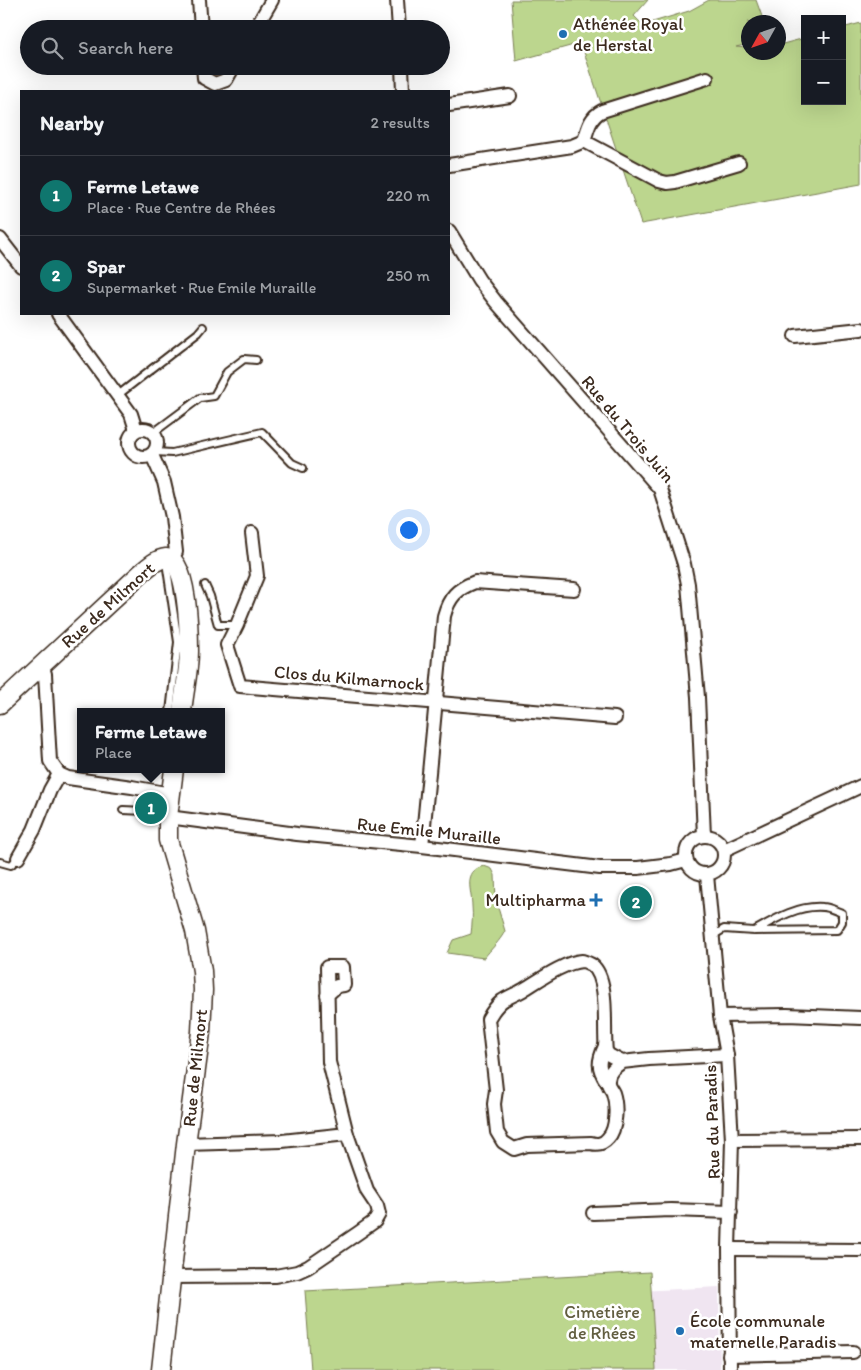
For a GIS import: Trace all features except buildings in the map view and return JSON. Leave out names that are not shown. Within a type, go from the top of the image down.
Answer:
[{"type":"street","points":[[199,0],[200,20]]},
{"type":"street","points":[[260,20],[272,0]]},
{"type":"street","points":[[397,0],[398,20]]},
{"type":"street","points":[[204,75],[204,78],[214,84],[226,80],[229,75]]},
{"type":"street","points":[[403,75],[404,90]]},
{"type":"street","points":[[450,165],[572,146],[584,141],[590,122],[595,115],[602,111],[707,78]]},
{"type":"street","points":[[450,105],[510,96]]},
{"type":"street","points":[[584,141],[659,181],[667,183],[739,163]]},
{"type":"street","name":"Rue du Trois Juin","points":[[450,233],[479,280],[496,302],[660,489],[684,564],[688,584],[698,697],[704,836]]},
{"type":"street","points":[[0,238],[20,265]]},
{"type":"street","points":[[59,315],[131,414],[136,430]]},
{"type":"street","points":[[795,336],[861,329]]},
{"type":"street","points":[[145,429],[154,433],[158,442],[153,453],[140,458],[132,452],[129,443],[132,434],[136,430],[145,429]]},
{"type":"street","points":[[153,453],[164,482],[172,517],[171,555]]},
{"type":"street","name":"Clos du Kilmarnock","points":[[252,534],[257,576],[227,645],[240,686],[615,718]]},
{"type":"street","name":"Rue de Milmort","points":[[0,704],[140,574],[156,562],[171,555],[171,559],[183,579],[190,652],[183,708]]},
{"type":"street","points":[[422,846],[444,616],[447,607],[461,588],[475,582],[574,589]]},
{"type":"street","points":[[18,858],[34,830],[50,790],[59,774],[50,760],[45,674],[42,665]]},
{"type":"street","name":"Rue de Milmort","points":[[161,1370],[186,1144],[201,1032],[203,990],[202,970],[195,931],[168,840],[168,808],[173,773]]},
{"type":"street","name":"Rue Emile Muraille","points":[[59,774],[68,778],[132,787],[168,808],[297,834],[422,846],[600,868],[638,868],[686,860]]},
{"type":"street","points":[[724,850],[861,786]]},
{"type":"street","points":[[704,836],[716,840],[724,850],[723,863],[719,868],[707,875],[692,870],[686,860],[687,846],[697,837],[704,836]]},
{"type":"street","name":"Rue du Paradis","points":[[707,875],[720,1016],[727,1055],[732,1140],[729,1249],[730,1370]]},
{"type":"street","points":[[605,1046],[599,1060],[600,1069],[613,1093],[616,1124],[613,1131],[603,1142],[597,1145],[591,1143],[527,1145],[514,1149],[503,1142],[497,1132],[494,1104],[496,1090],[488,1019],[492,1010],[503,1001],[566,965],[582,961],[592,965],[602,981],[605,1017],[603,1027],[606,1051],[618,1060],[727,1055]]},
{"type":"street","points":[[171,1277],[275,1276],[297,1272],[308,1267],[375,1221],[379,1214],[377,1206],[366,1191],[347,1134],[333,1077],[328,1048],[328,995]]},
{"type":"street","points":[[720,1016],[787,1015],[861,1018]]},
{"type":"street","points":[[607,1082],[610,1071],[618,1060]]},
{"type":"street","points":[[186,1144],[282,1141],[347,1134]]},
{"type":"street","points":[[732,1140],[861,1139]]},
{"type":"street","points":[[592,1213],[671,1210],[731,1212]]},
{"type":"street","points":[[729,1249],[861,1250]]},
{"type":"street","points":[[730,1355],[853,1352]]},
{"type":"lane","points":[[118,395],[198,333],[203,326]]},
{"type":"lane","points":[[154,433],[200,398],[214,396],[227,372],[244,359],[256,360]]},
{"type":"lane","points":[[153,453],[172,453],[262,432],[292,463],[303,468]]},
{"type":"lane","points":[[170,708],[178,642],[171,555]]},
{"type":"lane","points":[[206,585],[218,625],[237,625]]},
{"type":"lane","points":[[123,810],[145,811]]},
{"type":"lane","points":[[0,862],[11,865],[18,858]]},
{"type":"lane","points":[[714,935],[724,929],[754,931],[837,930],[842,922],[842,913],[824,907],[799,909],[781,916],[754,931]]},
{"type":"shaded area","name":"École communale maternelle Paradis","points":[[719,1287],[720,1370],[643,1370],[639,1291]]},
{"type":"green space","points":[[511,0],[648,0],[634,16],[643,25],[689,11],[709,0],[756,0],[761,15],[741,15],[741,46],[736,47],[741,47],[741,60],[786,60],[786,43],[801,39],[801,105],[846,105],[846,27],[861,23],[861,184],[641,224],[581,43],[516,61]]},
{"type":"green space","points":[[484,866],[492,869],[495,875],[496,901],[505,931],[484,958],[447,953],[453,940],[471,934],[472,900],[470,882],[473,872]]},
{"type":"green space","name":"Cimetière de Rhées","points":[[650,1272],[656,1370],[311,1370],[305,1291]]},
{"type":"place","name":"Athénée Royal de Herstal","points":[[563,34]]},
{"type":"place","name":"Ferme Letawe","points":[[151,808]]},
{"type":"place","name":"Multipharma","points":[[596,900]]},
{"type":"place","name":"Spar","points":[[636,902]]},
{"type":"place","name":"École communale maternelle Paradis","points":[[680,1331]]}]
